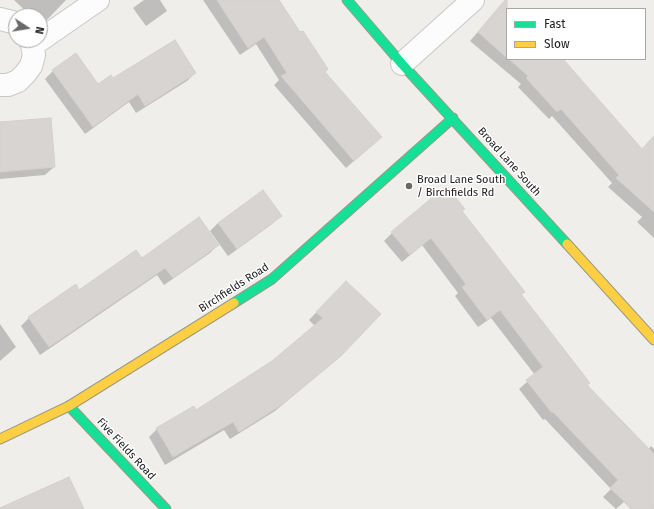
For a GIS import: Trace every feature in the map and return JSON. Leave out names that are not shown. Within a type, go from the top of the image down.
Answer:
[{"type":"street","points":[[48,33],[98,0]]},
{"type":"street","name":"Broad Lane South","points":[[347,0],[402,64],[453,118],[654,340]]},
{"type":"street","points":[[402,64],[473,0]]},
{"type":"street","points":[[0,85],[8,85],[18,81],[26,74],[31,66],[34,55],[33,48]]},
{"type":"street","name":"Birchfields Road","points":[[0,440],[69,406],[272,279],[453,118]]},
{"type":"street","name":"Five Fields Road","points":[[69,406],[166,509]]},
{"type":"building","points":[[217,0],[279,0],[300,32],[303,31],[328,69],[325,72],[382,137],[354,161],[281,76],[287,73],[264,37],[248,48]]},
{"type":"building","points":[[505,0],[507,0],[506,57],[478,32]]},
{"type":"building","points":[[175,40],[196,73],[145,106],[138,94],[93,127],[52,70],[76,53],[98,84],[111,75],[113,78]]},
{"type":"building","points":[[510,60],[564,60],[642,149],[654,136],[654,212],[616,178],[619,175],[561,109],[557,112],[526,78],[528,76]]},
{"type":"building","points":[[51,118],[55,167],[0,172],[0,122]]},
{"type":"building","points":[[446,186],[465,209],[462,211],[525,292],[521,294],[590,383],[587,385],[654,454],[654,509],[632,509],[610,488],[618,480],[553,412],[552,413],[526,380],[543,367],[500,310],[487,320],[462,287],[466,284],[431,238],[410,255],[391,232]]},
{"type":"building","points":[[263,190],[282,216],[237,249],[218,223]]},
{"type":"building","points":[[199,217],[219,245],[173,278],[165,268],[49,347],[28,317],[76,284],[79,290],[136,250],[142,258]]},
{"type":"building","points":[[346,281],[381,314],[341,356],[284,403],[239,432],[233,422],[173,457],[156,428],[194,406],[196,410],[272,361],[323,318],[316,312]]},
{"type":"building","points":[[69,477],[84,509],[0,509],[0,508]]},
{"type":"traffic: fast","points":[[347,0],[402,64],[567,244]]},
{"type":"traffic: fast","points":[[234,303],[272,279],[453,118]]},
{"type":"traffic: fast","points":[[69,406],[166,509]]},
{"type":"traffic: slow","points":[[567,244],[654,340]]},
{"type":"traffic: slow","points":[[0,439],[69,406],[234,303]]},
{"type":"place","name":"Broad Lane South / Birchfields Rd","points":[[409,186]]}]
